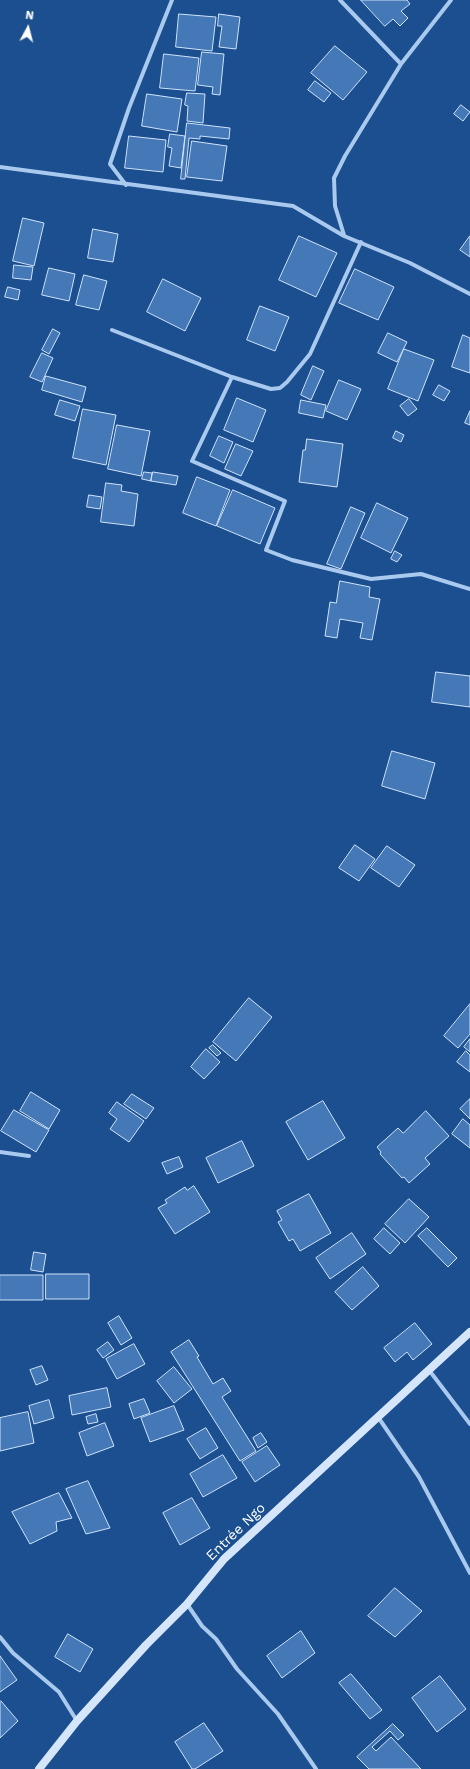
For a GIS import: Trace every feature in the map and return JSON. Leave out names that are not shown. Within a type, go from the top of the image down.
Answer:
[{"type":"street","points":[[126,185],[110,164],[129,108],[172,0]]},
{"type":"street","points":[[340,0],[401,64]]},
{"type":"street","points":[[344,236],[335,206],[334,178],[345,156],[401,64],[451,0]]},
{"type":"street","points":[[0,167],[126,185],[293,206],[344,236],[410,263],[470,294]]},
{"type":"street","points":[[112,330],[232,377],[271,389],[280,388],[288,382],[310,354],[361,242]]},
{"type":"street","points":[[232,377],[192,461],[285,501],[266,550],[292,560],[371,578],[421,574],[470,589]]},
{"type":"street","points":[[0,1152],[29,1156]]},
{"type":"street","name":"Entrée Ngo","points":[[39,1769],[77,1721],[146,1644],[187,1604],[224,1559],[470,1332]]},
{"type":"street","points":[[429,1370],[470,1424]]},
{"type":"street","points":[[378,1417],[419,1477],[470,1573]]},
{"type":"street","points":[[187,1604],[202,1626],[216,1639],[238,1669],[278,1714],[316,1769]]},
{"type":"street","points":[[0,1637],[13,1653],[59,1692],[77,1721]]},
{"type":"building","points":[[361,0],[407,0],[410,4],[401,11],[408,18],[400,26],[393,19],[385,26]]},
{"type":"building","points":[[179,14],[216,17],[212,51],[176,47]]},
{"type":"building","points":[[219,14],[240,17],[236,49],[219,47],[222,26],[218,26]]},
{"type":"building","points":[[335,46],[367,72],[343,100],[311,73]]},
{"type":"building","points":[[202,52],[224,54],[220,95],[212,94],[213,87],[198,85]]},
{"type":"building","points":[[164,54],[199,58],[195,91],[160,88]]},
{"type":"building","points":[[315,81],[331,93],[324,102],[308,90]]},
{"type":"building","points":[[187,93],[205,94],[203,123],[187,121],[188,106],[185,105]]},
{"type":"building","points":[[147,94],[182,99],[177,132],[142,126]]},
{"type":"building","points":[[461,105],[470,112],[463,121],[454,114]]},
{"type":"building","points":[[187,123],[230,128],[229,139],[200,136],[200,139],[189,138],[185,179],[181,179]]},
{"type":"building","points":[[170,134],[185,136],[181,168],[169,166],[172,148],[168,147]]},
{"type":"building","points":[[129,136],[166,140],[163,172],[125,168]]},
{"type":"building","points":[[192,141],[227,146],[222,181],[187,177]]},
{"type":"building","points":[[23,218],[44,223],[34,266],[13,261]]},
{"type":"building","points":[[93,229],[118,234],[113,262],[88,258]]},
{"type":"building","points":[[299,236],[337,253],[316,297],[279,280]]},
{"type":"building","points":[[470,236],[470,257],[460,250]]},
{"type":"building","points":[[14,265],[33,267],[31,280],[13,278]]},
{"type":"building","points":[[49,268],[75,274],[69,301],[42,295]]},
{"type":"building","points":[[355,269],[394,287],[378,320],[339,303]]},
{"type":"building","points":[[84,275],[107,281],[99,310],[76,305]]},
{"type":"building","points":[[163,279],[201,298],[185,331],[147,312]]},
{"type":"building","points":[[8,287],[20,290],[18,300],[5,297]]},
{"type":"building","points":[[260,306],[289,317],[275,351],[247,340]]},
{"type":"building","points":[[53,329],[60,333],[49,354],[42,350]]},
{"type":"building","points":[[388,333],[407,342],[397,362],[378,353]]},
{"type":"building","points":[[463,335],[470,338],[470,373],[452,367]]},
{"type":"building","points":[[404,349],[434,360],[418,401],[388,389]]},
{"type":"building","points":[[42,353],[53,358],[42,382],[30,377]]},
{"type":"building","points":[[313,366],[324,371],[311,400],[301,395]]},
{"type":"building","points":[[46,376],[86,387],[82,402],[42,390]]},
{"type":"building","points":[[339,380],[361,389],[347,420],[326,411]]},
{"type":"building","points":[[439,385],[450,391],[444,401],[433,395]]},
{"type":"building","points":[[237,398],[266,410],[253,442],[224,430]]},
{"type":"building","points":[[409,399],[417,409],[408,416],[400,406]]},
{"type":"building","points":[[60,400],[80,406],[75,421],[55,415]]},
{"type":"building","points":[[301,400],[326,405],[323,418],[299,413]]},
{"type":"building","points":[[83,409],[116,415],[106,465],[73,458]]},
{"type":"building","points":[[470,411],[470,425],[465,423]]},
{"type":"building","points":[[117,425],[150,431],[141,476],[108,469]]},
{"type":"building","points":[[396,431],[404,435],[401,442],[393,438]]},
{"type":"building","points":[[219,436],[233,442],[224,463],[210,456]]},
{"type":"building","points":[[307,439],[343,444],[337,487],[299,482],[303,450],[305,450]]},
{"type":"building","points":[[236,444],[253,451],[241,476],[225,469]]},
{"type":"building","points":[[144,472],[152,473],[151,481],[142,479]]},
{"type":"building","points":[[153,472],[178,476],[176,485],[151,481]]},
{"type":"building","points":[[197,477],[230,490],[216,526],[183,513]]},
{"type":"building","points":[[106,483],[122,485],[121,491],[138,494],[134,526],[101,522]]},
{"type":"building","points":[[233,490],[275,508],[260,544],[217,526]]},
{"type":"building","points":[[89,495],[102,497],[100,509],[87,507]]},
{"type":"building","points":[[377,503],[408,518],[391,553],[361,538]]},
{"type":"building","points":[[351,507],[365,513],[341,569],[327,564]]},
{"type":"building","points":[[395,551],[402,555],[397,562],[391,559]]},
{"type":"building","points":[[340,581],[370,587],[369,597],[380,599],[372,640],[360,638],[363,623],[340,619],[337,638],[325,636],[330,602],[336,603]]},
{"type":"building","points":[[436,672],[470,676],[470,707],[432,702]]},
{"type":"building","points":[[392,751],[435,763],[425,799],[382,786]]},
{"type":"building","points":[[355,845],[375,859],[359,881],[339,868]]},
{"type":"building","points":[[387,846],[415,865],[399,887],[371,868]]},
{"type":"building","points":[[249,998],[272,1017],[236,1061],[213,1042]]},
{"type":"building","points":[[470,1004],[470,1034],[458,1048],[444,1036]]},
{"type":"building","points":[[470,1039],[470,1052],[464,1047]]},
{"type":"building","points":[[213,1045],[221,1053],[217,1056],[209,1048]]},
{"type":"building","points":[[206,1049],[220,1062],[204,1079],[191,1067]]},
{"type":"building","points":[[466,1051],[470,1055],[470,1072],[457,1062]]},
{"type":"building","points":[[31,1092],[60,1110],[49,1129],[20,1111]]},
{"type":"building","points":[[132,1094],[154,1108],[146,1119],[124,1104]]},
{"type":"building","points":[[470,1099],[470,1119],[460,1109]]},
{"type":"building","points":[[323,1101],[345,1138],[308,1160],[286,1122]]},
{"type":"building","points":[[117,1102],[144,1121],[129,1142],[110,1129],[117,1119],[109,1113]]},
{"type":"building","points":[[14,1110],[49,1130],[36,1152],[1,1131]]},
{"type":"building","points":[[426,1111],[449,1136],[425,1158],[430,1164],[409,1183],[404,1177],[402,1178],[380,1154],[381,1152],[377,1147],[398,1128],[403,1133]]},
{"type":"building","points":[[463,1119],[470,1125],[470,1148],[452,1134]]},
{"type":"building","points":[[242,1141],[254,1166],[218,1183],[206,1158]]},
{"type":"building","points":[[179,1157],[183,1167],[167,1174],[162,1163]]},
{"type":"building","points":[[194,1186],[210,1212],[175,1234],[158,1208],[167,1203],[165,1200],[185,1187],[187,1190]]},
{"type":"building","points":[[309,1194],[331,1233],[300,1251],[293,1239],[289,1241],[278,1222],[282,1220],[277,1211]]},
{"type":"building","points":[[409,1199],[429,1217],[405,1243],[385,1224]]},
{"type":"building","points":[[384,1228],[400,1243],[390,1254],[374,1239]]},
{"type":"building","points":[[427,1228],[457,1258],[448,1267],[418,1236]]},
{"type":"building","points":[[352,1233],[366,1254],[330,1279],[316,1258]]},
{"type":"building","points":[[34,1252],[46,1254],[43,1272],[31,1270]]},
{"type":"building","points":[[363,1267],[379,1286],[352,1310],[335,1292]]},
{"type":"building","points":[[46,1274],[89,1274],[89,1299],[46,1299]]},
{"type":"building","points":[[0,1275],[43,1275],[43,1300],[0,1300]]},
{"type":"building","points":[[119,1316],[132,1338],[121,1345],[108,1323]]},
{"type":"building","points":[[415,1323],[432,1344],[413,1360],[407,1352],[395,1362],[384,1348]]},
{"type":"building","points":[[189,1340],[213,1384],[223,1378],[231,1391],[222,1397],[256,1451],[240,1461],[171,1352]]},
{"type":"building","points":[[108,1342],[114,1350],[103,1358],[97,1350]]},
{"type":"building","points":[[134,1344],[145,1364],[117,1379],[106,1359]]},
{"type":"building","points":[[42,1366],[48,1380],[36,1385],[30,1370]]},
{"type":"building","points":[[174,1367],[192,1389],[174,1403],[157,1381]]},
{"type":"building","points":[[107,1388],[111,1407],[72,1415],[69,1396]]},
{"type":"building","points":[[144,1399],[150,1413],[134,1419],[129,1404]]},
{"type":"building","points":[[49,1400],[54,1418],[34,1424],[29,1406]]},
{"type":"building","points":[[174,1406],[184,1430],[150,1442],[141,1418]]},
{"type":"building","points":[[28,1412],[34,1443],[0,1451],[0,1418]]},
{"type":"building","points":[[96,1414],[98,1422],[88,1424],[86,1417]]},
{"type":"building","points":[[105,1423],[114,1446],[87,1456],[79,1433]]},
{"type":"building","points":[[206,1428],[218,1448],[200,1459],[187,1439]]},
{"type":"building","points":[[261,1433],[267,1442],[258,1448],[253,1438]]},
{"type":"building","points":[[267,1446],[280,1465],[255,1482],[242,1462]]},
{"type":"building","points":[[223,1455],[237,1478],[203,1497],[190,1474]]},
{"type":"building","points":[[88,1481],[110,1528],[86,1534],[66,1489]]},
{"type":"building","points":[[59,1493],[72,1518],[56,1522],[57,1531],[30,1544],[12,1512]]},
{"type":"building","points":[[192,1498],[210,1528],[180,1545],[163,1513]]},
{"type":"building","points":[[395,1588],[422,1611],[395,1637],[368,1616]]},
{"type":"building","points":[[301,1631],[315,1653],[282,1678],[267,1656]]},
{"type":"building","points":[[68,1634],[93,1649],[80,1672],[55,1657]]},
{"type":"building","points":[[0,1656],[17,1680],[0,1692]]},
{"type":"building","points":[[351,1674],[382,1710],[370,1719],[339,1683]]},
{"type":"building","points":[[440,1676],[466,1709],[437,1732],[412,1698]]},
{"type":"building","points":[[1,1701],[18,1721],[0,1738],[0,1702]]},
{"type":"building","points":[[204,1723],[223,1751],[195,1769],[192,1769],[175,1742]]},
{"type":"building","points":[[393,1724],[404,1735],[398,1740],[390,1731],[372,1747],[376,1751],[391,1737],[421,1769],[369,1769],[357,1757]]}]
